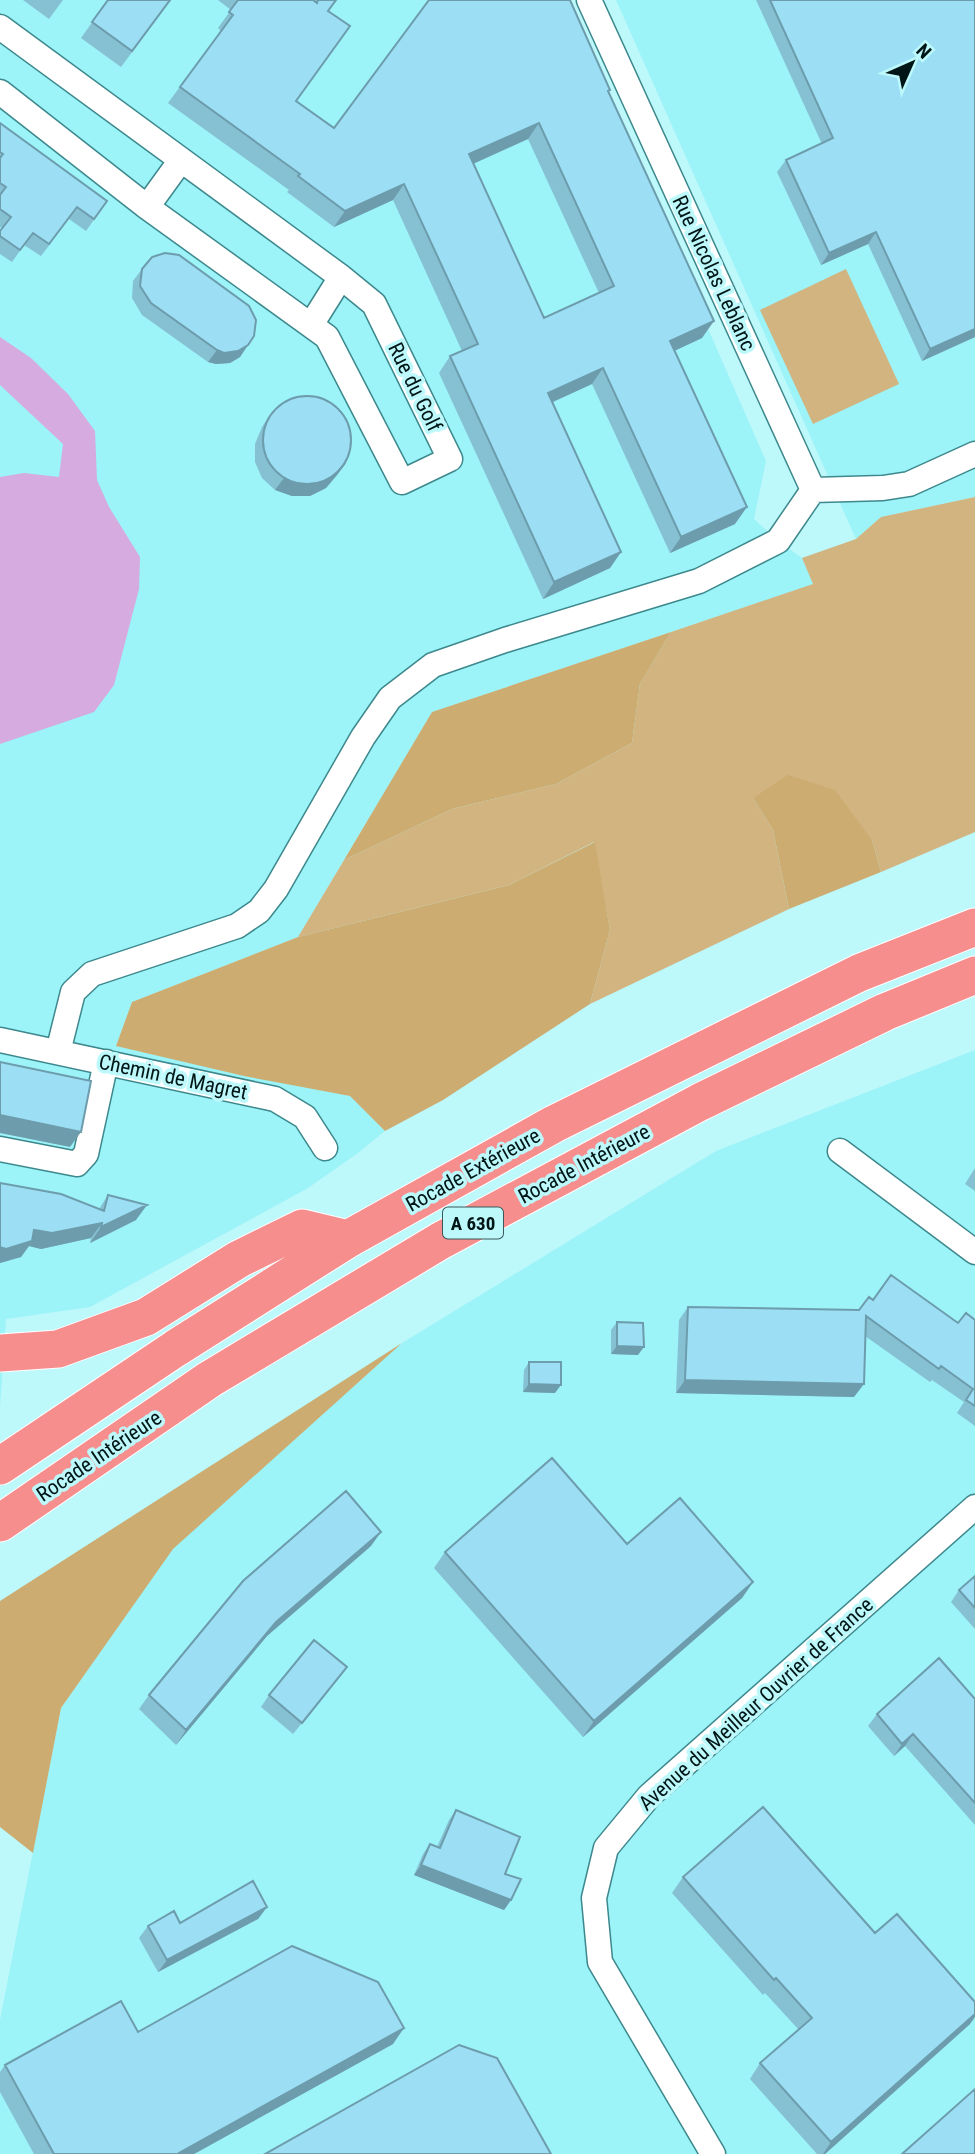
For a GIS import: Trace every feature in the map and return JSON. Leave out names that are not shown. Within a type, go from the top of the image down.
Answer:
[{"type":"highway","name":"Rocade Extérieure","points":[[0,1466],[176,1348],[348,1240],[554,1124],[859,973],[975,927]]},
{"type":"highway","name":"Rocade Intérieure","points":[[0,1523],[210,1380],[440,1241],[700,1102],[884,1013],[975,975]]},
{"type":"highway","points":[[0,1353],[58,1349],[146,1317],[239,1259],[302,1228],[348,1240]]},
{"type":"street","name":"Rue Nicolas Leblanc","points":[[589,0],[813,490]]},
{"type":"street","name":"Rue du Golf","points":[[0,27],[374,304],[450,459],[402,482],[327,337],[311,326]]},
{"type":"street","points":[[0,92],[147,207],[311,326],[341,277]]},
{"type":"street","points":[[147,207],[181,160]]},
{"type":"street","points":[[58,1052],[73,992],[92,974],[237,926],[259,911],[276,889],[363,737],[390,698],[432,665],[699,581],[778,541],[813,490],[883,488],[909,484],[975,454]]},
{"type":"street","name":"Chemin de Magret","points":[[0,1040],[275,1099],[305,1117],[325,1148]]},
{"type":"street","points":[[0,1149],[77,1164],[86,1154],[106,1062]]},
{"type":"street","points":[[840,1151],[975,1252]]},
{"type":"street","name":"Avenue du Meilleur Ouvrier de France","points":[[713,2154],[600,1962],[594,1898],[606,1848],[649,1796],[975,1507]]},
{"type":"shaded area","points":[[0,0],[564,0],[766,461],[754,519],[802,558],[814,584],[432,712],[298,937],[132,1002],[116,1046],[256,1078],[351,1096],[385,1131],[308,1188],[90,1307],[6,1319],[0,1406]]},
{"type":"shaded area","points":[[616,0],[975,0],[975,497],[881,517],[856,539]]},
{"type":"shaded area","points":[[846,269],[899,384],[813,424],[760,310]]},
{"type":"shaded area","points":[[0,337],[31,358],[68,394],[95,431],[97,480],[109,507],[140,557],[139,589],[114,685],[94,712],[0,744],[0,477],[24,473],[59,477],[63,444],[0,385]]},
{"type":"shaded area","points":[[975,497],[975,832],[881,872],[872,840],[753,798],[773,830],[789,909],[590,1004],[610,930],[594,842],[509,885],[298,937],[344,860],[452,809],[556,784],[632,743],[640,684],[671,632],[813,584],[802,558],[856,539],[881,517]]},
{"type":"shaded area","points":[[671,632],[640,684],[632,743],[556,784],[452,809],[344,860],[432,712]]},
{"type":"shaded area","points":[[788,775],[835,790],[872,840],[881,872],[789,909],[773,830],[753,798]]},
{"type":"shaded area","points":[[595,842],[610,930],[590,1004],[443,1100],[385,1131],[350,1096],[244,1076],[116,1046],[132,1002],[298,937],[509,885]]},
{"type":"shaded area","points":[[975,1050],[975,2154],[0,2154],[0,2020],[61,1708],[173,1548],[402,1343],[716,1151]]},
{"type":"shaded area","points":[[402,1343],[173,1549],[61,1708],[33,1853],[0,1827],[0,1601]]},
{"type":"building","points":[[108,0],[170,0],[132,51],[92,22]]},
{"type":"building","points":[[238,0],[313,0],[317,3],[318,0],[336,0],[328,11],[350,26],[296,101],[334,128],[429,0],[570,0],[610,90],[608,91],[714,321],[670,341],[747,507],[681,537],[603,368],[548,393],[621,552],[554,582],[450,356],[478,344],[404,184],[345,211],[298,176],[300,174],[180,87],[233,15],[229,12]],"holes":[[[539,123],[614,286],[544,318],[469,154]]]},
{"type":"building","points":[[770,0],[975,0],[975,329],[930,349],[876,232],[829,253],[786,160],[833,138]]},
{"type":"building","points":[[0,123],[107,201],[94,219],[77,207],[49,244],[33,233],[20,250],[0,236],[0,231],[11,217],[0,209],[0,195],[6,187],[0,183],[0,158],[3,154],[0,152]]},
{"type":"building","points":[[165,253],[179,255],[249,306],[256,320],[254,336],[248,345],[238,351],[224,353],[217,350],[151,303],[140,286],[142,269],[152,257]]},
{"type":"building","points":[[307,396],[324,399],[338,409],[348,423],[351,440],[348,457],[338,471],[324,481],[307,484],[290,481],[276,471],[266,457],[263,440],[266,423],[276,409],[290,399]]},
{"type":"building","points":[[0,1062],[91,1081],[81,1132],[0,1115]]},
{"type":"building","points":[[0,1183],[61,1194],[104,1211],[108,1195],[147,1205],[101,1227],[102,1223],[52,1233],[34,1230],[32,1241],[6,1249],[0,1247]]},
{"type":"building","points":[[891,1275],[958,1323],[966,1313],[975,1320],[975,1406],[966,1400],[973,1389],[941,1366],[939,1369],[866,1316],[864,1384],[685,1380],[688,1307],[859,1310],[869,1297],[873,1300]]},
{"type":"building","points":[[617,1322],[643,1323],[644,1347],[617,1346]]},
{"type":"building","points":[[529,1362],[561,1362],[561,1385],[529,1384]]},
{"type":"building","points":[[552,1458],[627,1544],[680,1498],[753,1582],[594,1721],[445,1552]]},
{"type":"building","points":[[346,1491],[381,1532],[276,1622],[186,1730],[149,1695],[243,1581]]},
{"type":"building","points":[[975,1576],[975,1608],[959,1590]]},
{"type":"building","points":[[314,1640],[347,1667],[302,1723],[269,1695]]},
{"type":"building","points":[[939,1658],[975,1699],[975,1803],[913,1734],[902,1744],[877,1714]]},
{"type":"building","points":[[763,1807],[875,1933],[897,1914],[975,2002],[975,2014],[831,2142],[760,2063],[812,2018],[776,1978],[774,1980],[683,1877]]},
{"type":"building","points":[[456,1810],[520,1837],[505,1874],[521,1879],[511,1900],[421,1865],[430,1844],[440,1848]]},
{"type":"building","points":[[253,1881],[267,1907],[167,1960],[148,1926],[174,1911],[180,1923]]},
{"type":"building","points":[[292,1946],[378,1982],[404,2028],[177,2154],[54,2154],[5,2065],[121,2001],[138,2032]]},
{"type":"building","points":[[459,2045],[497,2058],[551,2154],[265,2154]]},
{"type":"building","points":[[975,2089],[975,2154],[902,2154]]}]
